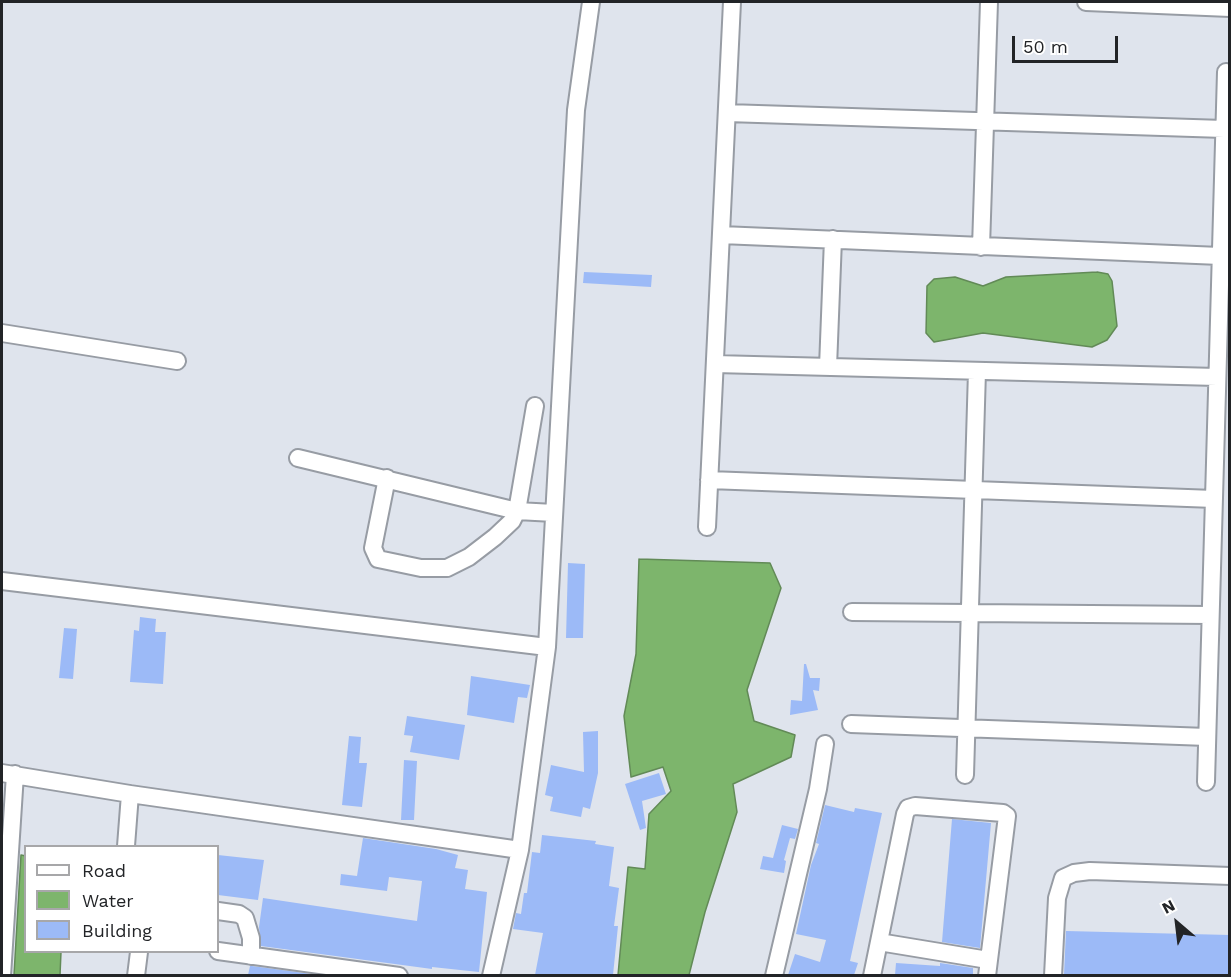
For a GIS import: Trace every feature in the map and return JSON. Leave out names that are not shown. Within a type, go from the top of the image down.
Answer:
[{"type":"street","points":[[491,975],[520,850],[547,646],[576,110],[591,2]]},
{"type":"street","points":[[707,527],[732,2]]},
{"type":"street","points":[[981,247],[989,2]]},
{"type":"street","points":[[1086,2],[1230,8]]},
{"type":"street","points":[[1206,782],[1217,377],[1224,328],[1220,256],[1226,72]]},
{"type":"street","points":[[727,113],[1224,129]]},
{"type":"street","points":[[721,235],[1220,256]]},
{"type":"street","points":[[828,367],[833,240]]},
{"type":"street","points":[[2,333],[177,361]]},
{"type":"street","points":[[715,364],[1217,377]]},
{"type":"street","points":[[965,775],[977,371]]},
{"type":"street","points":[[387,478],[373,548],[378,559],[421,568],[447,568],[469,557],[512,521],[517,511],[535,406]]},
{"type":"street","points":[[298,458],[517,511],[554,513]]},
{"type":"street","points":[[709,480],[1214,499]]},
{"type":"street","points":[[2,581],[547,646]]},
{"type":"street","points":[[852,612],[1210,615]]},
{"type":"street","points":[[851,724],[1207,737]]},
{"type":"street","points":[[774,975],[818,789],[825,744]]},
{"type":"street","points":[[2,975],[8,774],[130,794],[520,850]]},
{"type":"street","points":[[126,845],[130,794]]},
{"type":"street","points":[[872,975],[879,942],[908,808],[915,806],[1003,813],[1007,816],[1008,824],[987,968],[879,942]]},
{"type":"street","points":[[1053,975],[1057,898],[1063,878],[1074,873],[1090,871],[1230,876]]},
{"type":"street","points":[[219,911],[239,914],[245,918],[251,938],[251,956]]},
{"type":"street","points":[[219,951],[399,975]]},
{"type":"street","points":[[136,975],[139,953]]},
{"type":"water","points":[[1097,272],[1108,274],[1112,281],[1117,326],[1107,340],[1092,347],[983,333],[934,342],[926,333],[927,286],[934,279],[955,277],[983,286],[1006,277]]},
{"type":"water","points":[[639,559],[770,563],[781,588],[747,690],[754,721],[795,735],[791,757],[733,784],[737,812],[705,912],[689,975],[618,975],[628,867],[645,869],[649,814],[671,791],[663,767],[631,777],[624,716],[636,654]]},
{"type":"water","points":[[21,855],[24,856],[24,953],[61,953],[60,975],[14,975]]},
{"type":"building","points":[[584,272],[652,275],[651,287],[583,283]]},
{"type":"building","points":[[568,563],[585,564],[583,638],[566,638]]},
{"type":"building","points":[[140,617],[156,619],[155,632],[166,632],[163,684],[130,682],[134,630],[139,631]]},
{"type":"building","points":[[64,628],[77,629],[73,679],[59,678]]},
{"type":"building","points":[[804,664],[806,664],[810,678],[820,678],[819,691],[813,690],[818,710],[790,715],[791,700],[802,701]]},
{"type":"building","points":[[471,676],[530,685],[527,698],[518,697],[514,723],[467,715]]},
{"type":"building","points":[[407,716],[465,725],[459,760],[410,752],[413,736],[404,735]]},
{"type":"building","points":[[598,731],[598,773],[590,809],[583,807],[581,817],[550,811],[553,797],[545,795],[551,765],[584,772],[583,732]]},
{"type":"building","points":[[349,736],[361,737],[359,763],[367,763],[362,807],[342,805]]},
{"type":"building","points":[[404,760],[417,761],[414,820],[401,820]]},
{"type":"building","points":[[659,773],[666,794],[642,801],[646,828],[640,830],[625,784]]},
{"type":"building","points":[[825,805],[854,812],[855,808],[882,813],[850,961],[858,963],[854,975],[788,975],[795,954],[820,962],[826,940],[796,934],[811,865],[819,844],[816,843]]},
{"type":"building","points":[[952,819],[991,823],[980,948],[942,942]]},
{"type":"building","points":[[782,825],[798,829],[795,839],[790,838],[784,860],[786,861],[784,873],[760,869],[763,856],[773,858]]},
{"type":"building","points":[[542,835],[596,841],[595,844],[614,847],[609,886],[619,888],[614,926],[618,926],[613,975],[535,975],[543,933],[513,929],[516,913],[521,914],[524,893],[527,893],[532,852],[540,853]]},
{"type":"building","points":[[363,838],[436,849],[458,855],[455,868],[468,870],[465,889],[487,892],[479,972],[432,967],[432,969],[261,946],[259,927],[263,898],[417,921],[422,881],[389,877],[387,891],[340,885],[341,874],[357,876]]},
{"type":"building","points":[[219,855],[264,860],[258,900],[219,895]]},
{"type":"building","points":[[1066,931],[1230,935],[1230,975],[1064,975]]},
{"type":"building","points":[[896,963],[940,966],[940,963],[973,968],[973,975],[895,975]]},
{"type":"building","points":[[250,966],[252,966],[319,975],[248,975]]}]
